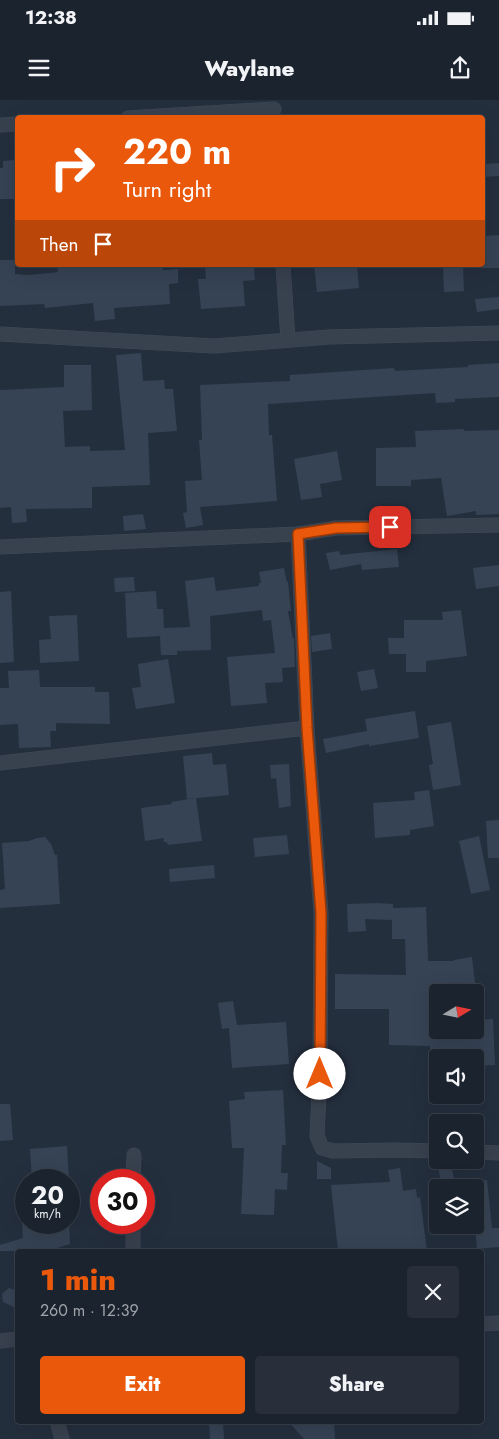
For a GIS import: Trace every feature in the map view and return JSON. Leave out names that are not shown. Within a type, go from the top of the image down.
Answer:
[{"type":"street","points":[[177,115],[274,109]]},
{"type":"street","points":[[0,125],[15,124]]},
{"type":"street","points":[[283,267],[288,340]]},
{"type":"street","points":[[0,334],[214,346],[329,337],[499,333]]},
{"type":"street","points":[[0,548],[298,534],[336,528],[499,525]]},
{"type":"street","points":[[298,534],[307,728],[321,913],[320,1074],[317,1136],[322,1148],[333,1151],[429,1151]]},
{"type":"street","points":[[0,763],[307,728]]},
{"type":"street","points":[[484,1152],[499,1153]]},
{"type":"street","points":[[133,1169],[134,1155]]},
{"type":"street","points":[[133,1234],[133,1249]]},
{"type":"street","points":[[484,1324],[499,1323]]},
{"type":"street","points":[[0,1341],[15,1339]]},
{"type":"street","points":[[58,1424],[62,1439]]},
{"type":"building","points":[[15,160],[15,199],[0,199],[0,168],[3,168],[3,161]]},
{"type":"building","points":[[499,163],[499,176],[485,177],[485,164]]},
{"type":"building","points":[[499,235],[499,268],[482,268],[485,267],[485,236]]},
{"type":"building","points":[[0,260],[15,260],[15,274],[29,275],[58,272],[57,267],[163,267],[163,270],[178,269],[178,283],[169,284],[170,304],[114,308],[115,319],[95,321],[93,303],[45,308],[44,304],[0,306]]},
{"type":"building","points":[[205,267],[254,267],[255,280],[243,281],[245,306],[201,309],[198,279],[206,279]]},
{"type":"building","points":[[314,267],[357,267],[359,288],[317,292]]},
{"type":"building","points":[[443,267],[463,267],[464,291],[444,292]]},
{"type":"building","points":[[499,297],[499,309],[477,312],[475,299]]},
{"type":"building","points":[[141,353],[143,381],[164,380],[165,389],[173,389],[177,431],[148,433],[150,485],[92,487],[92,508],[26,509],[27,522],[12,523],[11,507],[0,508],[0,390],[64,387],[64,365],[91,365],[92,410],[63,411],[65,447],[90,446],[90,451],[125,450],[116,355]]},
{"type":"building","points":[[499,363],[499,397],[455,399],[455,402],[436,403],[435,393],[268,404],[269,435],[272,435],[277,501],[200,507],[203,525],[186,528],[183,513],[187,512],[185,481],[202,480],[199,440],[202,440],[200,385],[290,381],[290,375],[394,368],[395,371],[468,367],[468,365]]},
{"type":"building","points":[[464,429],[464,431],[499,430],[499,514],[476,515],[476,511],[447,516],[441,478],[411,480],[411,486],[376,486],[376,448],[416,447],[415,431]]},
{"type":"building","points":[[337,451],[342,480],[320,484],[322,497],[301,500],[294,459]]},
{"type":"building","points":[[143,514],[146,529],[124,531],[123,516]]},
{"type":"building","points":[[397,549],[399,567],[362,570],[361,564],[330,570],[326,553],[339,551],[340,555]]},
{"type":"building","points":[[499,565],[499,586],[476,589],[473,568]]},
{"type":"building","points":[[284,568],[288,582],[291,611],[288,611],[294,638],[295,667],[282,668],[283,682],[265,683],[267,703],[231,706],[227,657],[275,653],[271,620],[263,621],[262,610],[210,616],[211,650],[177,651],[177,655],[161,655],[160,636],[127,638],[125,593],[156,591],[157,609],[163,609],[164,628],[190,627],[185,581],[214,577],[216,591],[259,586],[259,583],[261,583],[259,572]]},
{"type":"building","points":[[134,577],[135,591],[115,592],[114,578]]},
{"type":"building","points":[[11,591],[14,662],[0,663],[0,592]]},
{"type":"building","points":[[461,610],[467,656],[426,661],[426,672],[406,672],[406,654],[389,654],[388,638],[404,638],[404,620],[443,620],[442,612]]},
{"type":"building","points":[[77,615],[79,661],[40,663],[39,640],[51,639],[49,616]]},
{"type":"building","points":[[330,633],[332,649],[312,652],[311,636]]},
{"type":"building","points":[[168,659],[175,703],[136,709],[132,688],[141,687],[138,664]]},
{"type":"building","points":[[374,669],[378,688],[361,691],[357,672]]},
{"type":"building","points":[[39,670],[40,687],[95,687],[95,692],[109,692],[110,724],[56,723],[56,731],[50,731],[51,747],[19,748],[18,724],[0,725],[0,688],[9,688],[8,671]]},
{"type":"building","points":[[415,711],[419,738],[369,746],[369,744],[326,753],[323,739],[367,731],[365,719]]},
{"type":"building","points":[[451,722],[461,785],[433,790],[429,765],[433,764],[427,726]]},
{"type":"building","points":[[212,753],[213,765],[226,764],[229,795],[187,799],[183,756]]},
{"type":"building","points":[[289,764],[291,806],[279,808],[276,778],[271,779],[270,765]]},
{"type":"building","points":[[429,790],[434,826],[410,830],[410,835],[375,838],[373,803],[415,800],[414,792]]},
{"type":"building","points":[[196,798],[202,841],[168,845],[167,842],[164,842],[164,838],[145,841],[141,808],[172,804],[171,802]]},
{"type":"building","points":[[499,820],[499,858],[488,858],[486,821]]},
{"type":"building","points":[[287,835],[289,854],[255,857],[253,838]]},
{"type":"building","points":[[479,836],[490,890],[471,894],[459,841]]},
{"type":"building","points":[[45,837],[51,844],[55,855],[57,855],[60,904],[0,908],[0,890],[5,889],[2,843],[29,841]]},
{"type":"building","points":[[214,865],[215,878],[170,882],[169,869]]},
{"type":"building","points":[[347,904],[393,904],[393,908],[426,907],[428,961],[454,961],[472,957],[475,984],[429,984],[429,1039],[484,1039],[484,1020],[493,1019],[495,1065],[484,1066],[484,1049],[430,1049],[430,1046],[389,1045],[389,1009],[335,1009],[335,974],[406,975],[405,939],[392,939],[392,920],[365,919],[366,931],[348,932]]},
{"type":"building","points":[[233,1001],[237,1025],[286,1022],[289,1064],[232,1068],[229,1028],[222,1029],[218,1003]]},
{"type":"building","points":[[283,1090],[286,1145],[282,1145],[281,1173],[288,1173],[287,1190],[275,1189],[274,1215],[241,1214],[244,1148],[232,1148],[229,1101],[245,1099],[244,1092]]},
{"type":"building","points":[[0,1104],[10,1104],[13,1140],[0,1141]]},
{"type":"building","points":[[67,1146],[68,1169],[31,1169],[30,1149]]},
{"type":"building","points":[[317,1161],[331,1168],[331,1179],[317,1179]]},
{"type":"building","points":[[400,1168],[403,1191],[416,1189],[417,1198],[420,1197],[427,1249],[338,1249],[331,1185],[390,1182],[388,1170]]},
{"type":"building","points":[[438,1169],[452,1169],[454,1179],[440,1179]]},
{"type":"building","points":[[484,1180],[487,1180],[492,1228],[499,1228],[499,1247],[477,1249],[476,1234],[484,1234]]},
{"type":"building","points":[[23,1234],[70,1234],[70,1244],[54,1249],[0,1251],[0,1245],[23,1238]]},
{"type":"building","points":[[9,1288],[15,1290],[15,1308],[3,1302],[2,1294]]},
{"type":"building","points":[[209,1424],[223,1424],[224,1439],[210,1439]]},
{"type":"building","points":[[291,1424],[334,1424],[335,1439],[304,1439]]},
{"type":"route","points":[[320,1074],[321,913],[307,728],[298,534],[336,528],[390,527]]}]
